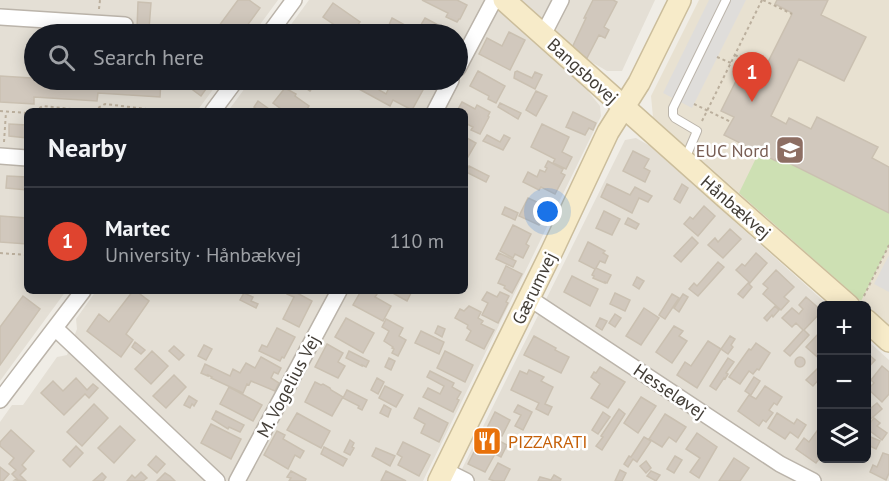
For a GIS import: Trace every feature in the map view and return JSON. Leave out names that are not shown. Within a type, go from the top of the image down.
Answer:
[{"type":"main road","name":"Bangsbovej","points":[[504,0],[624,107]]},
{"type":"main road","name":"Gærumvej","points":[[442,476],[608,132],[639,83],[680,0]]},
{"type":"main road","name":"Hånbækvej","points":[[624,107],[850,301]]},
{"type":"main road","name":"Hånbækvej","points":[[871,322],[889,341]]},
{"type":"street","points":[[276,24],[294,0]]},
{"type":"street","points":[[468,49],[494,0]]},
{"type":"street","name":"Bangsbovej","points":[[543,35],[561,0]]},
{"type":"street","points":[[0,17],[109,24]]},
{"type":"street","points":[[215,108],[229,90]]},
{"type":"street","points":[[437,108],[447,90]]},
{"type":"street","points":[[1,156],[24,158]]},
{"type":"street","points":[[0,400],[81,294]]},
{"type":"street","name":"M. Vogelius Vej","points":[[237,481],[337,294]]},
{"type":"street","name":"Hesseløvej","points":[[529,298],[780,464],[813,481]]},
{"type":"street","points":[[55,328],[217,481]]},
{"type":"street","points":[[442,476],[466,481]]},
{"type":"lane","points":[[684,160],[697,131],[675,118],[674,108],[726,0]]},
{"type":"path","points":[[697,131],[763,0],[792,14]]},
{"type":"path","points":[[735,55],[750,63],[742,79]]},
{"type":"path","points":[[717,57],[731,63]]},
{"type":"path","points":[[98,108],[105,104],[139,108]]},
{"type":"path","points":[[694,104],[731,122]]},
{"type":"path","points":[[39,108],[43,106],[63,108]]},
{"type":"path","points":[[0,111],[24,113]]},
{"type":"path","points":[[1,156],[6,112]]},
{"type":"path","points":[[863,301],[889,245]]},
{"type":"path","points":[[0,253],[24,255]]},
{"type":"shaded area","points":[[0,0],[278,0],[260,24],[24,24],[24,90],[213,90],[199,108],[24,108],[24,294],[64,294],[0,381]]},
{"type":"shaded area","points":[[309,0],[487,0],[587,90],[600,106],[601,116],[423,481],[0,481],[0,422],[12,405],[23,405],[57,357],[67,355],[77,329],[76,319],[94,294],[468,294],[468,108],[230,108],[244,90],[468,90],[468,24],[291,24]]},
{"type":"shaded area","points":[[519,0],[655,0],[622,71],[607,71],[576,53]]},
{"type":"shaded area","name":"EUC Nord","points":[[699,0],[889,0],[889,326],[871,310],[871,301],[861,301],[653,117],[651,96]]},
{"type":"shaded area","points":[[709,0],[746,0],[692,108],[663,93]]},
{"type":"shaded area","points":[[636,138],[650,146],[824,301],[817,301],[817,463],[871,463],[871,344],[889,360],[889,481],[456,481],[625,140]]},
{"type":"shaded area","points":[[889,255],[889,292],[874,284]]},
{"type":"green space","points":[[759,152],[776,160],[777,157],[889,213],[889,245],[861,301],[739,193]]},
{"type":"building","points":[[238,0],[249,0],[260,8],[248,24],[220,24]]},
{"type":"building","points":[[422,0],[457,0],[467,5],[457,22],[446,17],[448,13]]},
{"type":"building","points":[[593,0],[617,2],[604,27],[609,30],[605,38],[599,35],[587,58],[571,50]]},
{"type":"building","points":[[777,0],[828,0],[821,15],[866,37],[844,81],[799,59],[771,116],[786,124],[789,118],[811,129],[817,117],[878,147],[872,158],[889,167],[889,213],[777,157],[776,161],[724,135],[734,117],[721,111],[738,77],[756,86],[792,14],[775,4]]},
{"type":"building","points":[[138,2],[151,3],[149,24],[137,24]]},
{"type":"building","points":[[333,3],[360,22],[358,24],[333,24],[323,17]]},
{"type":"building","points":[[392,18],[403,24],[389,24]]},
{"type":"building","points":[[425,18],[436,24],[421,24]]},
{"type":"building","points":[[509,32],[525,40],[510,70],[479,54],[487,38],[502,46]]},
{"type":"building","points":[[478,71],[505,86],[496,103],[488,99],[489,96],[470,86]]},
{"type":"building","points":[[517,71],[532,78],[535,72],[542,75],[535,89],[514,78]]},
{"type":"building","points":[[0,76],[24,78],[24,90],[160,90],[160,97],[98,93],[97,101],[34,97],[34,104],[0,102]]},
{"type":"building","points":[[193,90],[205,90],[201,96]]},
{"type":"building","points":[[283,90],[289,90],[309,106],[308,108],[280,108],[273,103]]},
{"type":"building","points":[[361,90],[379,90],[386,94],[388,90],[423,90],[413,108],[408,108],[393,100],[390,106]]},
{"type":"building","points":[[536,91],[547,96],[536,116],[526,110]]},
{"type":"building","points":[[258,101],[268,108],[255,108]]},
{"type":"building","points":[[462,102],[475,109],[477,105],[490,112],[480,134],[471,130],[473,127],[468,124],[468,108],[459,108]]},
{"type":"building","points":[[500,103],[521,113],[518,119],[498,107]]},
{"type":"building","points":[[573,112],[596,123],[593,130],[589,128],[585,135],[566,127]]},
{"type":"building","points":[[9,124],[24,125],[24,138],[9,136]]},
{"type":"building","points":[[542,124],[569,137],[562,152],[572,157],[566,169],[553,163],[555,159],[531,147]]},
{"type":"building","points":[[487,135],[500,142],[504,135],[510,138],[503,150],[483,141]]},
{"type":"building","points":[[468,139],[476,143],[468,157]]},
{"type":"building","points":[[633,151],[649,159],[644,168],[650,171],[645,182],[623,171]]},
{"type":"building","points":[[548,161],[563,169],[561,173],[565,175],[555,194],[541,187],[539,190],[523,182],[528,172],[537,177],[540,170],[545,172]]},
{"type":"building","points":[[469,166],[489,176],[486,182],[468,173]]},
{"type":"building","points":[[7,176],[24,177],[24,190],[6,188]]},
{"type":"building","points":[[607,184],[630,195],[635,187],[652,196],[648,202],[639,198],[632,213],[601,197]]},
{"type":"building","points":[[682,184],[688,188],[680,203],[674,199]]},
{"type":"building","points":[[528,198],[548,207],[539,225],[519,216]]},
{"type":"building","points":[[704,206],[715,216],[698,236],[684,224],[690,217],[693,219]]},
{"type":"building","points":[[505,207],[518,213],[515,220],[502,214]]},
{"type":"building","points":[[604,211],[620,219],[612,235],[596,228]]},
{"type":"building","points":[[0,216],[24,218],[24,244],[0,242]]},
{"type":"building","points":[[628,218],[639,224],[636,229],[625,224]]},
{"type":"building","points":[[513,225],[531,234],[526,244],[529,246],[523,258],[515,254],[513,258],[500,251]]},
{"type":"building","points":[[730,229],[741,239],[723,258],[708,245],[715,238],[718,242]]},
{"type":"building","points":[[692,237],[698,243],[681,262],[674,256]]},
{"type":"building","points":[[588,242],[605,251],[603,253],[608,256],[605,263],[600,261],[596,268],[611,275],[607,283],[593,278],[595,269],[579,261]]},
{"type":"building","points":[[499,253],[516,261],[513,267],[496,259]]},
{"type":"building","points":[[756,253],[767,263],[750,283],[736,270],[742,264],[745,266]]},
{"type":"building","points":[[718,262],[724,267],[698,296],[689,289],[694,283],[697,286]]},
{"type":"building","points":[[506,266],[522,274],[512,293],[498,283]]},
{"type":"building","points":[[776,270],[794,287],[784,297],[789,301],[781,310],[763,294],[768,288],[763,284]]},
{"type":"building","points":[[572,276],[598,289],[590,306],[564,292]]},
{"type":"building","points":[[637,277],[644,281],[639,289],[633,285]]},
{"type":"building","points":[[748,283],[752,287],[743,298],[738,294]]},
{"type":"building","points":[[487,292],[497,297],[500,292],[509,296],[498,323],[482,315],[488,303],[482,300]]},
{"type":"building","points":[[615,293],[630,300],[625,311],[610,304]]},
{"type":"building","points":[[131,294],[140,294],[149,301],[126,334],[133,340],[121,357],[87,331],[99,314],[109,322]]},
{"type":"building","points":[[243,294],[246,294],[253,297],[251,301],[258,304],[256,308],[240,300]]},
{"type":"building","points":[[287,294],[299,294],[312,301],[299,327],[283,319],[294,297]]},
{"type":"building","points":[[359,294],[377,294],[375,297],[391,306],[383,321],[353,305]]},
{"type":"building","points":[[394,294],[410,294],[407,301]]},
{"type":"building","points":[[672,294],[679,298],[665,319],[659,315]]},
{"type":"building","points":[[683,294],[688,297],[679,312],[674,308]]},
{"type":"building","points":[[23,296],[40,309],[0,365],[0,327]]},
{"type":"building","points":[[806,297],[817,307],[817,316],[804,330],[809,335],[790,356],[784,351],[803,330],[796,323],[792,327],[782,318],[792,308],[799,314],[803,309],[799,305]]},
{"type":"building","points":[[469,306],[481,312],[478,318],[483,321],[481,324],[494,330],[484,349],[466,340],[471,331],[467,328],[468,325],[455,318],[460,309],[464,311]]},
{"type":"building","points":[[775,306],[779,310],[767,321],[764,318]]},
{"type":"building","points":[[644,308],[659,318],[641,345],[626,336]]},
{"type":"building","points":[[615,314],[621,318],[615,327],[609,323]]},
{"type":"building","points":[[346,318],[374,333],[363,353],[335,337]]},
{"type":"building","points":[[600,318],[607,321],[602,330],[596,326]]},
{"type":"building","points":[[386,319],[403,328],[399,336],[406,340],[398,356],[392,353],[393,347],[384,341],[389,331],[382,327]]},
{"type":"building","points":[[438,326],[445,329],[442,337],[435,333]]},
{"type":"building","points":[[674,326],[683,331],[679,336],[687,341],[672,363],[656,352]]},
{"type":"building","points":[[277,328],[295,337],[284,358],[282,357],[280,361],[259,351],[262,345],[267,347]]},
{"type":"building","points":[[421,331],[444,342],[439,354],[415,343]]},
{"type":"building","points":[[817,335],[817,357],[806,347]]},
{"type":"building","points":[[534,336],[569,357],[561,373],[524,355]]},
{"type":"building","points":[[730,336],[735,339],[728,354],[721,349]]},
{"type":"building","points":[[708,341],[721,349],[697,388],[677,375],[685,362],[691,366]]},
{"type":"building","points":[[135,342],[145,350],[141,354],[132,347]]},
{"type":"building","points":[[756,343],[770,353],[759,370],[757,369],[753,374],[749,371],[740,384],[729,377]]},
{"type":"building","points":[[327,344],[343,353],[338,362],[345,366],[338,378],[315,367]]},
{"type":"building","points":[[204,345],[212,349],[206,360],[198,356]]},
{"type":"building","points":[[174,346],[184,355],[179,360],[169,351]]},
{"type":"building","points":[[152,351],[168,366],[151,384],[135,369]]},
{"type":"building","points":[[349,351],[369,361],[366,367],[346,358]]},
{"type":"building","points":[[445,351],[473,365],[465,382],[437,368]]},
{"type":"building","points":[[261,357],[281,368],[278,374],[274,372],[271,378],[279,383],[275,391],[251,381],[243,393],[201,373],[205,364],[230,376],[233,369],[240,373],[246,363],[255,368]]},
{"type":"building","points":[[800,357],[804,358],[804,366],[800,367],[796,366],[795,362],[796,358]]},
{"type":"building","points":[[389,358],[395,361],[391,370],[385,367]]},
{"type":"building","points":[[728,358],[734,362],[716,390],[710,386]]},
{"type":"building","points":[[882,366],[889,372],[889,394],[882,402],[871,392],[871,386],[874,383],[871,380]]},
{"type":"building","points":[[600,367],[625,382],[608,408],[591,398],[600,384],[591,377]]},
{"type":"building","points":[[817,369],[817,382],[813,386],[806,380]]},
{"type":"building","points":[[529,370],[544,377],[541,381],[553,387],[545,404],[552,407],[548,415],[536,409],[539,403],[511,390],[520,371],[527,374]]},
{"type":"building","points":[[430,371],[454,383],[452,387],[461,392],[453,412],[423,397],[428,388],[440,394],[444,386],[427,377]]},
{"type":"building","points":[[174,375],[186,387],[166,408],[153,396]]},
{"type":"building","points":[[754,377],[760,381],[751,395],[745,391]]},
{"type":"building","points":[[76,378],[87,390],[93,384],[98,388],[89,398],[85,394],[64,415],[41,393],[53,381],[63,391]]},
{"type":"building","points":[[377,378],[384,382],[378,394],[371,390]]},
{"type":"building","points":[[315,382],[323,384],[343,397],[332,416],[305,402]]},
{"type":"building","points":[[385,386],[403,395],[396,407],[379,398]]},
{"type":"building","points":[[765,386],[782,397],[777,405],[774,403],[769,410],[773,413],[766,422],[763,420],[759,426],[738,411],[749,395],[756,399]]},
{"type":"building","points":[[229,387],[262,405],[253,421],[220,404]]},
{"type":"building","points":[[347,390],[367,400],[362,410],[343,398]]},
{"type":"building","points":[[189,396],[197,401],[190,408],[184,405]]},
{"type":"building","points":[[641,397],[656,406],[638,433],[624,423]]},
{"type":"building","points":[[877,403],[882,409],[871,419],[871,408]]},
{"type":"building","points":[[94,404],[108,418],[82,446],[67,432]]},
{"type":"building","points":[[384,405],[391,409],[388,417],[380,413]]},
{"type":"building","points":[[518,405],[532,412],[523,430],[515,426],[521,415],[514,412]]},
{"type":"building","points":[[419,408],[448,423],[439,442],[421,433],[425,424],[414,418]]},
{"type":"building","points":[[619,409],[625,414],[602,450],[596,446]]},
{"type":"building","points":[[216,411],[244,425],[240,432],[229,427],[228,429],[212,419]]},
{"type":"building","points":[[495,412],[510,420],[502,436],[487,428]]},
{"type":"building","points":[[603,412],[610,417],[598,434],[592,430]]},
{"type":"building","points":[[297,413],[330,431],[321,448],[287,430]]},
{"type":"building","points":[[777,413],[794,424],[797,419],[806,425],[798,438],[790,432],[785,439],[768,428]]},
{"type":"building","points":[[665,414],[686,427],[676,442],[669,437],[662,447],[649,439]]},
{"type":"building","points":[[874,418],[880,423],[877,426],[887,433],[882,440],[871,432],[871,422]]},
{"type":"building","points":[[211,424],[241,439],[231,459],[201,443]]},
{"type":"building","points":[[120,426],[135,440],[114,463],[98,448]]},
{"type":"building","points":[[11,430],[34,451],[22,465],[26,469],[20,475],[26,481],[15,480],[17,479],[12,474],[16,470],[9,464],[14,458],[0,446],[0,442]]},
{"type":"building","points":[[277,431],[285,435],[283,439],[304,451],[300,458],[295,455],[288,469],[264,455]]},
{"type":"building","points":[[481,431],[507,445],[501,457],[495,454],[485,472],[468,464],[479,442],[476,441]]},
{"type":"building","points":[[817,431],[816,463],[796,449],[804,438],[809,442]]},
{"type":"building","points":[[697,433],[717,447],[699,478],[690,472],[700,458],[686,449]]},
{"type":"building","points":[[644,437],[651,441],[637,462],[633,459],[628,467],[624,464]]},
{"type":"building","points":[[871,437],[880,441],[876,449],[871,446]]},
{"type":"building","points":[[350,440],[354,443],[352,447],[354,448],[350,455],[344,452]]},
{"type":"building","points":[[403,442],[430,455],[419,476],[398,465],[402,457],[397,454]]},
{"type":"building","points":[[76,446],[83,453],[70,467],[63,460]]},
{"type":"building","points":[[324,447],[347,459],[343,466],[321,454]]},
{"type":"building","points":[[376,448],[395,456],[390,466],[372,456]]},
{"type":"building","points":[[883,453],[889,455],[889,473],[886,480],[870,472],[873,465],[877,467]]},
{"type":"building","points":[[156,456],[165,464],[157,473],[148,465]]},
{"type":"building","points":[[675,456],[682,460],[674,473],[667,469]]},
{"type":"building","points":[[734,458],[749,468],[740,481],[719,481]]},
{"type":"building","points":[[646,461],[651,468],[646,473],[640,466]]},
{"type":"building","points":[[498,463],[510,469],[504,481],[489,479]]},
{"type":"building","points":[[0,467],[9,474],[3,481],[0,481]]},
{"type":"building","points":[[620,470],[626,473],[622,481],[615,481]]},
{"type":"building","points":[[291,471],[306,479],[305,481],[289,481],[291,478],[287,477]]},
{"type":"building","points":[[386,471],[406,481],[381,481]]},
{"type":"building","points":[[651,471],[660,475],[656,481],[647,476]]},
{"type":"building","points":[[141,472],[147,478],[143,481],[127,481],[132,475],[135,478]]},
{"type":"building","points":[[102,473],[106,477],[103,481],[93,481]]},
{"type":"building","points":[[165,473],[170,476],[175,481],[157,481]]},
{"type":"building","points":[[554,475],[561,479],[560,481],[538,481],[540,477],[551,480]]},
{"type":"place","name":"Martec","points":[[752,102]]},
{"type":"place","name":"EUC Nord","points":[[790,150]]},
{"type":"place","name":"PIZZARATI","points":[[487,441]]}]
